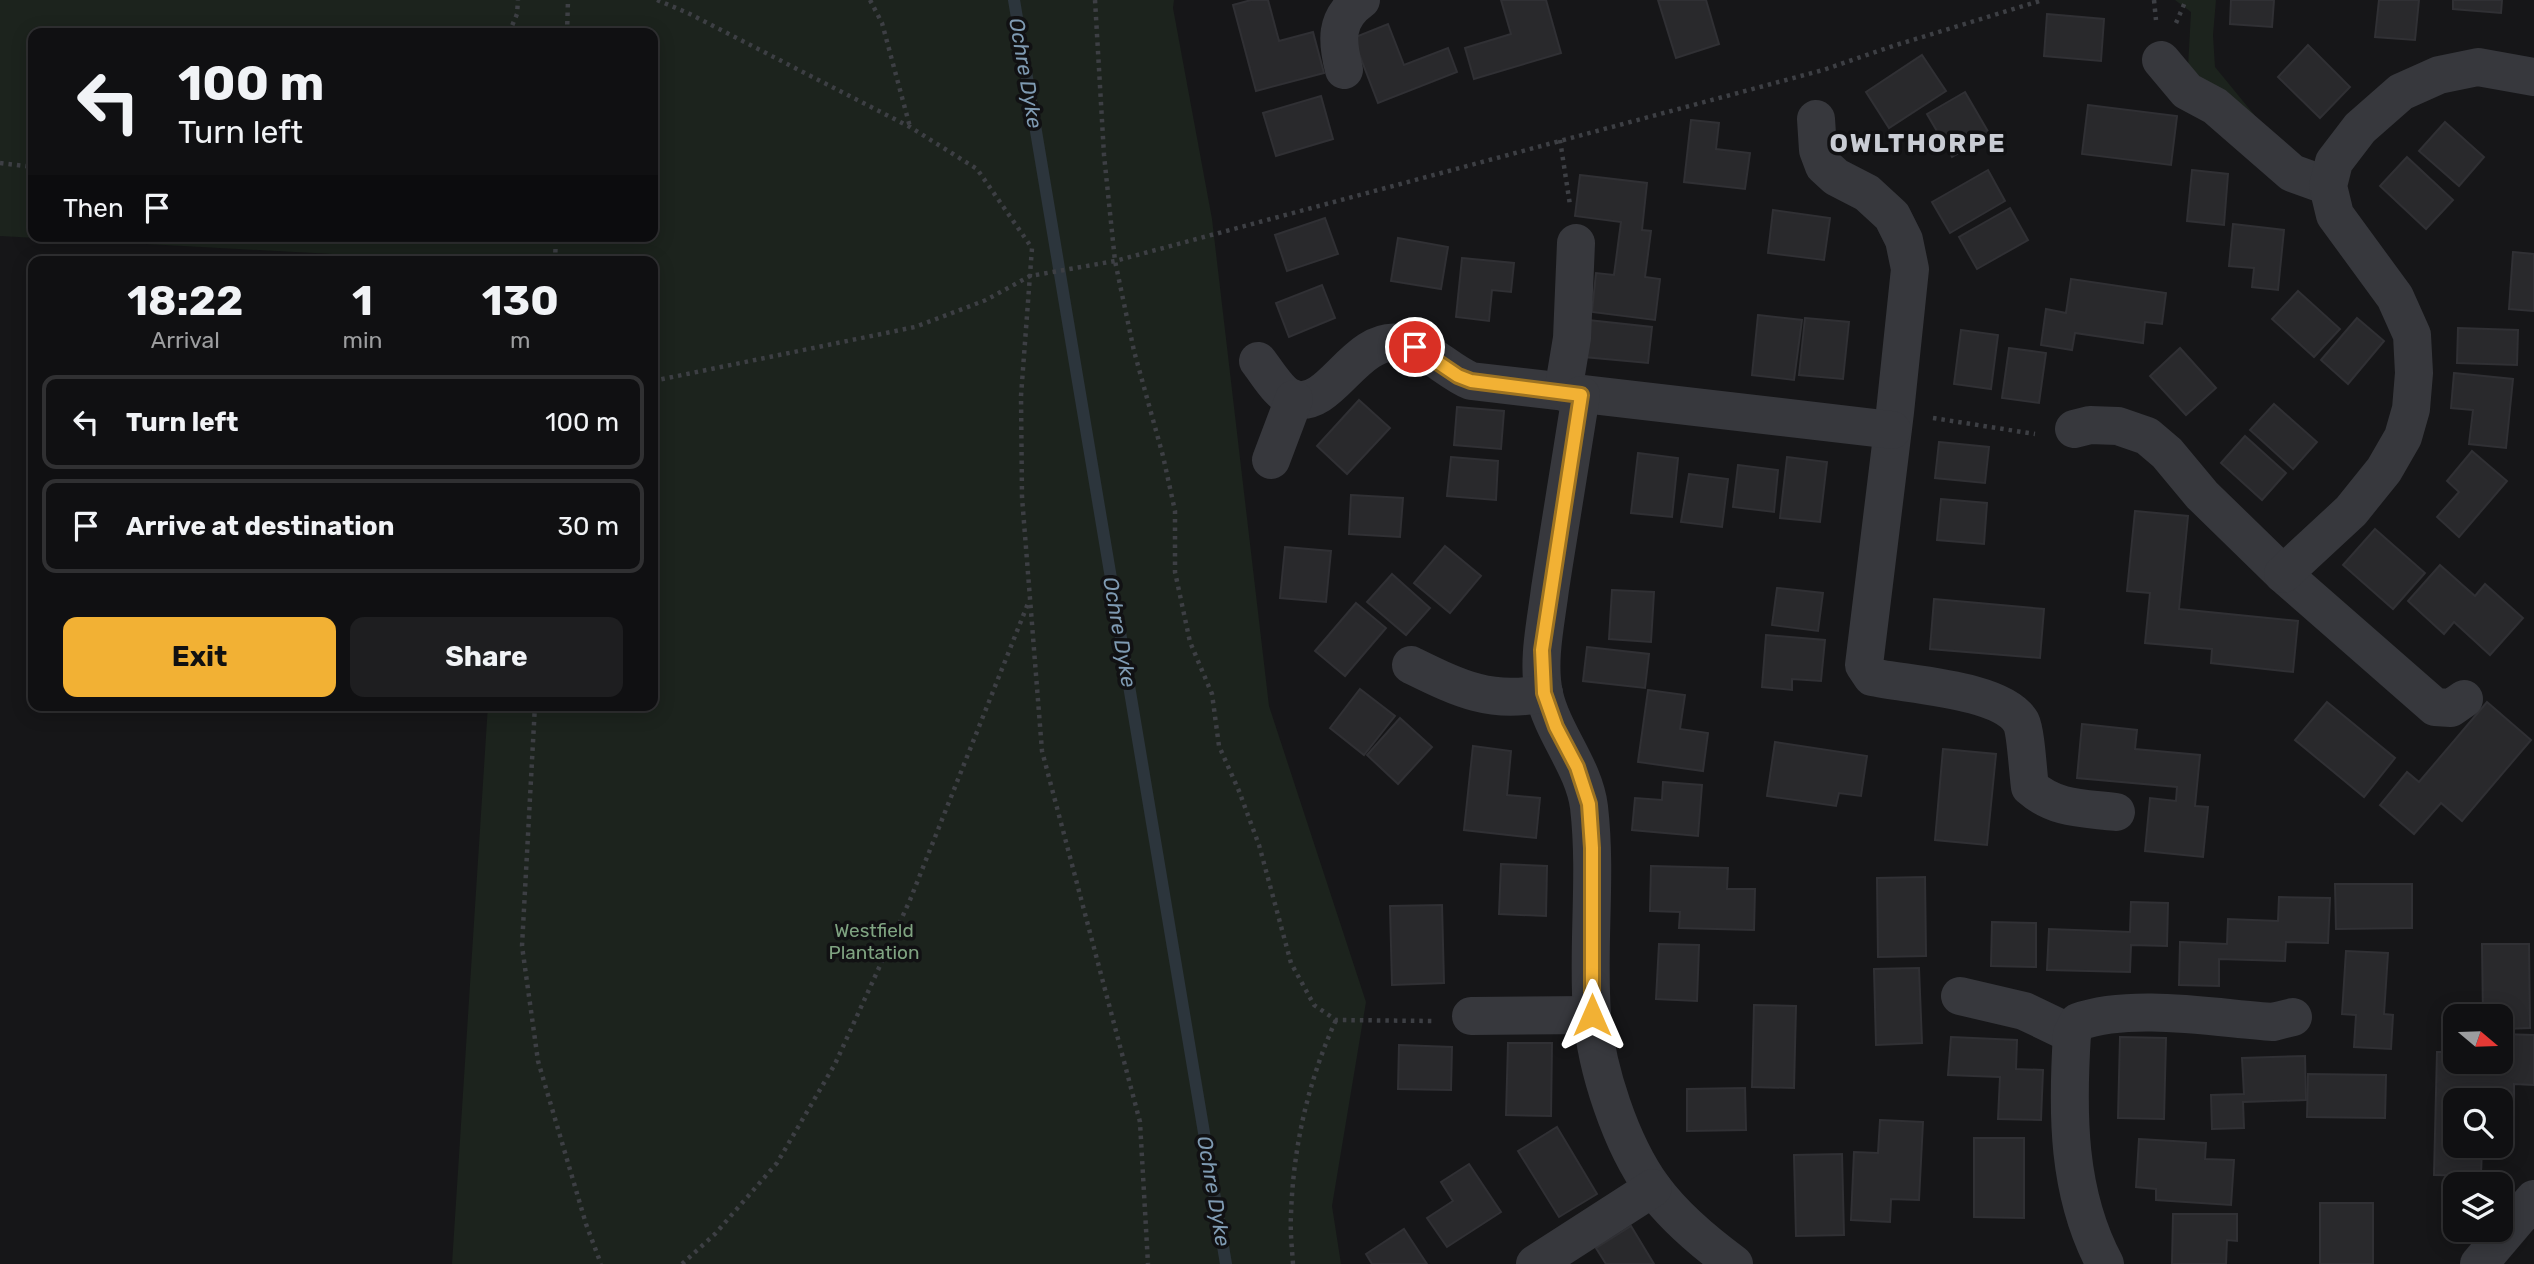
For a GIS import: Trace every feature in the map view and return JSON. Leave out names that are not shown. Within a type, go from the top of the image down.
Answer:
[{"type":"street","points":[[1344,70],[1339,48],[1340,28],[1349,9],[1361,0]]},
{"type":"street","points":[[2161,60],[2187,91],[2215,106],[2292,173],[2328,186]]},
{"type":"street","points":[[2283,574],[2351,511],[2384,470],[2403,437],[2411,410],[2414,373],[2412,335],[2395,297],[2335,215],[2328,186],[2334,162],[2360,128],[2401,92],[2439,75],[2478,67],[2534,77]]},
{"type":"street","points":[[1816,119],[1818,150],[1824,166],[1836,177],[1867,193],[1892,216],[1905,240],[1910,269],[1864,665],[1872,677],[1984,696],[2003,705],[2021,723],[2030,788],[2043,799],[2062,806],[2116,812]]},
{"type":"street","points":[[1576,243],[1572,393],[1542,650],[1544,693],[1556,727],[1577,767],[1589,804],[1592,848],[1592,1015],[1602,1076],[1623,1132],[1653,1188],[1695,1235],[1734,1264]]},
{"type":"street","points":[[1258,361],[1282,390],[1294,399],[1310,399],[1324,390],[1362,353],[1382,344],[1399,342],[1415,347],[1458,376],[1471,381],[1572,393],[1893,421]]},
{"type":"street","points":[[1271,460],[1294,399]]},
{"type":"street","points":[[2074,429],[2090,425],[2118,426],[2147,436],[2167,453],[2202,495],[2283,574],[2435,707],[2451,708],[2464,699]]},
{"type":"street","points":[[1411,665],[1458,688],[1490,697],[1519,699],[1544,693]]},
{"type":"street","points":[[1960,996],[2024,1011],[2072,1034]]},
{"type":"street","points":[[2100,1263],[2080,1204],[2069,1135],[2072,1034],[2078,1022],[2095,1016],[2129,1012],[2273,1022],[2293,1017]]},
{"type":"street","points":[[1471,1016],[1592,1015]]},
{"type":"street","points":[[1535,1264],[1653,1188]]},
{"type":"street","points":[[2479,1264],[2534,1199]]},
{"type":"path","points":[[511,28],[517,14],[518,0]]},
{"type":"path","points":[[566,28],[568,0]]},
{"type":"path","points":[[657,0],[688,13],[911,127],[977,169],[1032,248],[1021,396],[1022,498],[1042,751],[1140,1122],[1148,1264]]},
{"type":"path","points":[[870,0],[882,23],[911,127]]},
{"type":"path","points":[[1096,0],[1104,155],[1115,261],[1134,351],[1175,511],[1177,584],[1190,642],[1213,694],[1219,746],[1259,845],[1292,963],[1314,1005],[1336,1020],[1450,1021],[1471,1016]]},
{"type":"path","points":[[658,380],[915,327],[986,300],[1030,276],[1115,261],[1823,70],[2043,0]]},
{"type":"path","points":[[1560,141],[1576,243]]},
{"type":"path","points":[[0,163],[28,166]]},
{"type":"path","points":[[1893,421],[2038,434],[2074,429]]},
{"type":"path","points":[[682,1264],[715,1234],[776,1163],[835,1064],[910,900],[1030,600]]},
{"type":"path","points":[[535,711],[522,946],[538,1060],[586,1224],[601,1264]]},
{"type":"path","points":[[1293,1264],[1290,1216],[1300,1128],[1320,1056],[1336,1020]]},
{"type":"green space","name":"Westfield Plantation","points":[[0,0],[1174,0],[1173,8],[1212,219],[1269,706],[1366,1002],[1332,1206],[1341,1264],[452,1264],[488,711],[658,711],[658,256],[369,256],[111,242],[658,242],[658,28],[28,28],[28,238],[0,236]]},
{"type":"green space","points":[[2175,0],[2216,0],[2213,35],[2215,67],[2256,117],[2204,86],[2188,67],[2191,12]]},
{"type":"building","points":[[1251,0],[1268,0],[1279,41],[1313,32],[1324,73],[1256,91],[1233,5]]},
{"type":"building","points":[[1501,0],[1546,0],[1561,53],[1474,79],[1465,48],[1511,34]]},
{"type":"building","points":[[1658,0],[1706,0],[1719,44],[1676,58]]},
{"type":"building","points":[[2231,0],[2274,0],[2272,27],[2230,24]]},
{"type":"building","points":[[2379,0],[2419,0],[2415,40],[2375,37]]},
{"type":"building","points":[[2453,0],[2502,0],[2501,13],[2453,9]]},
{"type":"building","points":[[2047,14],[2104,19],[2101,61],[2044,56]]},
{"type":"building","points":[[1388,24],[1404,65],[1448,48],[1457,72],[1378,103],[1353,38]]},
{"type":"building","points":[[2308,45],[2350,87],[2320,118],[2278,77]]},
{"type":"building","points":[[1922,55],[1946,91],[1889,128],[1866,92]]},
{"type":"building","points":[[1965,92],[1990,135],[1952,157],[1927,114]]},
{"type":"building","points":[[1321,96],[1333,139],[1276,156],[1263,113]]},
{"type":"building","points":[[2088,105],[2177,116],[2171,165],[2082,154]]},
{"type":"building","points":[[1691,120],[1719,123],[1716,149],[1750,153],[1745,189],[1684,182]]},
{"type":"building","points":[[2445,122],[2484,157],[2459,186],[2419,151]]},
{"type":"building","points":[[2407,157],[2453,200],[2426,229],[2380,186]]},
{"type":"building","points":[[1988,170],[2005,201],[1950,233],[1932,202]]},
{"type":"building","points":[[2192,170],[2228,174],[2224,225],[2187,221]]},
{"type":"building","points":[[1580,175],[1647,183],[1642,230],[1651,231],[1645,277],[1660,279],[1655,320],[1592,312],[1596,273],[1614,275],[1621,222],[1575,216]]},
{"type":"building","points":[[2010,208],[2028,240],[1977,269],[1959,237]]},
{"type":"building","points":[[1773,210],[1830,218],[1824,260],[1768,253]]},
{"type":"building","points":[[1325,218],[1338,254],[1287,271],[1275,235]]},
{"type":"building","points":[[2233,224],[2284,230],[2278,290],[2252,287],[2254,268],[2229,266]]},
{"type":"building","points":[[1398,238],[1448,247],[1441,289],[1391,281]]},
{"type":"building","points":[[2513,252],[2534,254],[2534,311],[2509,309]]},
{"type":"building","points":[[1462,258],[1514,263],[1511,292],[1492,290],[1489,321],[1456,317]]},
{"type":"building","points":[[2071,279],[2166,293],[2162,324],[2145,322],[2143,343],[2075,333],[2072,350],[2041,345],[2046,309],[2066,313]]},
{"type":"building","points":[[1322,285],[1335,318],[1289,337],[1276,303]]},
{"type":"building","points":[[2298,291],[2340,329],[2314,357],[2272,319]]},
{"type":"building","points":[[1758,315],[1802,320],[1794,380],[1752,375]]},
{"type":"building","points":[[1805,318],[1849,322],[1843,379],[1799,375]]},
{"type":"building","points":[[2357,318],[2384,341],[2348,384],[2321,360]]},
{"type":"building","points":[[1588,320],[1652,327],[1648,363],[1584,357]]},
{"type":"building","points":[[2458,328],[2518,330],[2517,365],[2457,363]]},
{"type":"building","points":[[1961,330],[1998,335],[1991,389],[1954,384]]},
{"type":"building","points":[[2009,348],[2046,353],[2039,403],[2002,398]]},
{"type":"building","points":[[2180,348],[2216,388],[2186,415],[2150,376]]},
{"type":"building","points":[[2454,373],[2513,379],[2506,448],[2469,444],[2473,410],[2451,408]]},
{"type":"building","points":[[1359,400],[1390,428],[1347,474],[1317,446]]},
{"type":"building","points":[[2274,404],[2317,442],[2293,469],[2250,430]]},
{"type":"building","points":[[1457,407],[1504,411],[1501,449],[1454,445]]},
{"type":"building","points":[[2245,436],[2286,473],[2262,500],[2221,463]]},
{"type":"building","points":[[1939,442],[1989,447],[1985,483],[1935,478]]},
{"type":"building","points":[[2472,451],[2507,481],[2459,537],[2437,517],[2459,492],[2447,481]]},
{"type":"building","points":[[1638,453],[1678,458],[1672,517],[1631,513]]},
{"type":"building","points":[[1451,457],[1498,461],[1496,500],[1447,496]]},
{"type":"building","points":[[1787,457],[1827,462],[1820,522],[1780,518]]},
{"type":"building","points":[[1738,465],[1778,470],[1774,512],[1733,507]]},
{"type":"building","points":[[1689,474],[1728,479],[1722,527],[1681,522]]},
{"type":"building","points":[[1351,495],[1403,498],[1400,537],[1349,534]]},
{"type":"building","points":[[1941,499],[1987,503],[1984,544],[1937,540]]},
{"type":"building","points":[[2135,511],[2188,516],[2179,609],[2298,621],[2293,672],[2211,663],[2212,649],[2145,643],[2150,593],[2127,591]]},
{"type":"building","points":[[2375,529],[2425,573],[2393,609],[2343,565]]},
{"type":"building","points":[[1445,546],[1481,576],[1450,613],[1414,583]]},
{"type":"building","points":[[1285,547],[1331,551],[1326,602],[1280,598]]},
{"type":"building","points":[[2440,565],[2475,596],[2485,584],[2523,618],[2490,655],[2454,622],[2444,634],[2408,601]]},
{"type":"building","points":[[1392,574],[1430,608],[1406,635],[1367,602]]},
{"type":"building","points":[[1777,588],[1823,593],[1818,631],[1772,625]]},
{"type":"building","points":[[1612,590],[1654,592],[1651,642],[1609,639]]},
{"type":"building","points":[[1934,599],[2044,609],[2040,658],[1930,649]]},
{"type":"building","points":[[1356,603],[1386,628],[1345,676],[1315,651]]},
{"type":"building","points":[[1766,635],[1825,640],[1821,681],[1792,679],[1792,690],[1762,687]]},
{"type":"building","points":[[1587,647],[1649,654],[1645,688],[1583,681]]},
{"type":"building","points":[[1360,689],[1395,716],[1364,755],[1330,728]]},
{"type":"building","points":[[1648,690],[1685,695],[1680,729],[1708,733],[1703,771],[1638,762]]},
{"type":"building","points":[[2327,702],[2395,758],[2364,797],[2295,740]]},
{"type":"building","points":[[2487,702],[2531,740],[2462,821],[2441,803],[2414,834],[2380,805],[2407,772],[2419,782]]},
{"type":"building","points":[[1400,718],[1432,747],[1398,784],[1367,755]]},
{"type":"building","points":[[2082,724],[2137,730],[2135,749],[2200,755],[2195,806],[2208,807],[2203,857],[2145,851],[2150,798],[2176,801],[2177,787],[2077,778]]},
{"type":"building","points":[[1775,742],[1867,756],[1861,796],[1839,793],[1836,806],[1767,796]]},
{"type":"building","points":[[1473,746],[1511,751],[1507,795],[1540,798],[1536,838],[1464,830]]},
{"type":"building","points":[[1943,749],[1996,754],[1987,845],[1935,840]]},
{"type":"building","points":[[1663,782],[1702,785],[1698,836],[1632,830],[1635,798],[1662,800]]},
{"type":"building","points":[[1501,864],[1547,866],[1546,916],[1499,914]]},
{"type":"building","points":[[1651,866],[1728,868],[1727,889],[1755,889],[1754,930],[1679,928],[1680,912],[1650,911]]},
{"type":"building","points":[[1925,877],[1926,956],[1878,957],[1877,878]]},
{"type":"building","points":[[2335,884],[2412,884],[2412,928],[2336,929]]},
{"type":"building","points":[[2279,897],[2330,898],[2328,943],[2286,942],[2285,961],[2219,959],[2219,986],[2179,985],[2180,942],[2227,944],[2228,919],[2278,921]]},
{"type":"building","points":[[2131,902],[2168,903],[2167,946],[2131,945],[2130,972],[2047,970],[2049,929],[2130,932]]},
{"type":"building","points":[[1442,905],[1444,983],[1392,985],[1390,906]]},
{"type":"building","points":[[1992,922],[2036,923],[2036,967],[1991,966]]},
{"type":"building","points":[[1659,944],[1699,945],[1697,1001],[1656,999]]},
{"type":"building","points":[[2482,944],[2529,944],[2530,1028],[2513,1029],[2513,1004],[2483,1004]]},
{"type":"building","points":[[2346,951],[2388,953],[2384,1014],[2393,1015],[2391,1049],[2354,1047],[2356,1015],[2342,1014]]},
{"type":"building","points":[[1919,968],[1922,1043],[1876,1045],[1874,969]]},
{"type":"building","points":[[1754,1005],[1796,1006],[1794,1088],[1752,1087]]},
{"type":"building","points":[[2513,1034],[2534,1035],[2534,1085],[2514,1084],[2514,1106],[2513,1088],[2443,1088],[2443,1158],[2482,1158],[2481,1172],[2443,1172],[2443,1175],[2434,1175],[2437,1052],[2443,1052],[2443,1074],[2513,1074]]},
{"type":"building","points":[[1951,1037],[2017,1040],[2016,1069],[2043,1070],[2041,1120],[1998,1119],[2000,1077],[1948,1075]]},
{"type":"building","points":[[2120,1037],[2166,1038],[2164,1119],[2118,1118]]},
{"type":"building","points":[[1508,1043],[1552,1043],[1551,1116],[1506,1115]]},
{"type":"building","points":[[1399,1045],[1452,1047],[1451,1090],[1398,1089]]},
{"type":"building","points":[[2305,1056],[2306,1100],[2243,1102],[2244,1128],[2212,1129],[2211,1095],[2244,1094],[2242,1058]]},
{"type":"building","points":[[2308,1074],[2386,1075],[2385,1118],[2307,1117]]},
{"type":"building","points":[[1745,1088],[1746,1130],[1687,1131],[1687,1089]]},
{"type":"building","points":[[1880,1120],[1923,1122],[1919,1200],[1891,1199],[1890,1222],[1851,1220],[1854,1152],[1878,1153]]},
{"type":"building","points":[[1557,1127],[1597,1194],[1559,1217],[1518,1151]]},
{"type":"building","points":[[1974,1138],[2024,1138],[2024,1218],[1974,1217]]},
{"type":"building","points":[[2139,1139],[2206,1143],[2205,1159],[2234,1160],[2231,1205],[2156,1200],[2156,1189],[2136,1187]]},
{"type":"building","points":[[1842,1154],[1844,1235],[1796,1236],[1794,1155]]},
{"type":"building","points":[[1469,1164],[1501,1212],[1447,1247],[1427,1218],[1453,1201],[1441,1182]]},
{"type":"building","points":[[2320,1203],[2373,1203],[2373,1264],[2320,1264]]},
{"type":"building","points":[[2173,1214],[2237,1214],[2237,1241],[2227,1240],[2226,1264],[2172,1264]]},
{"type":"building","points":[[1631,1226],[1654,1264],[1606,1264],[1596,1248]]},
{"type":"building","points":[[1404,1229],[1427,1264],[1372,1264],[1366,1254]]},
{"type":"waterway","name":"Ochre Dyke","points":[[1014,0],[1226,1264]]},
{"type":"district","name":"OWLTHORPE","points":[[1918,143]]},
{"type":"route","points":[[1415,347],[1458,376],[1471,381],[1581,395],[1542,650],[1544,693],[1556,727],[1577,767],[1589,804],[1592,848],[1592,1015]]}]
